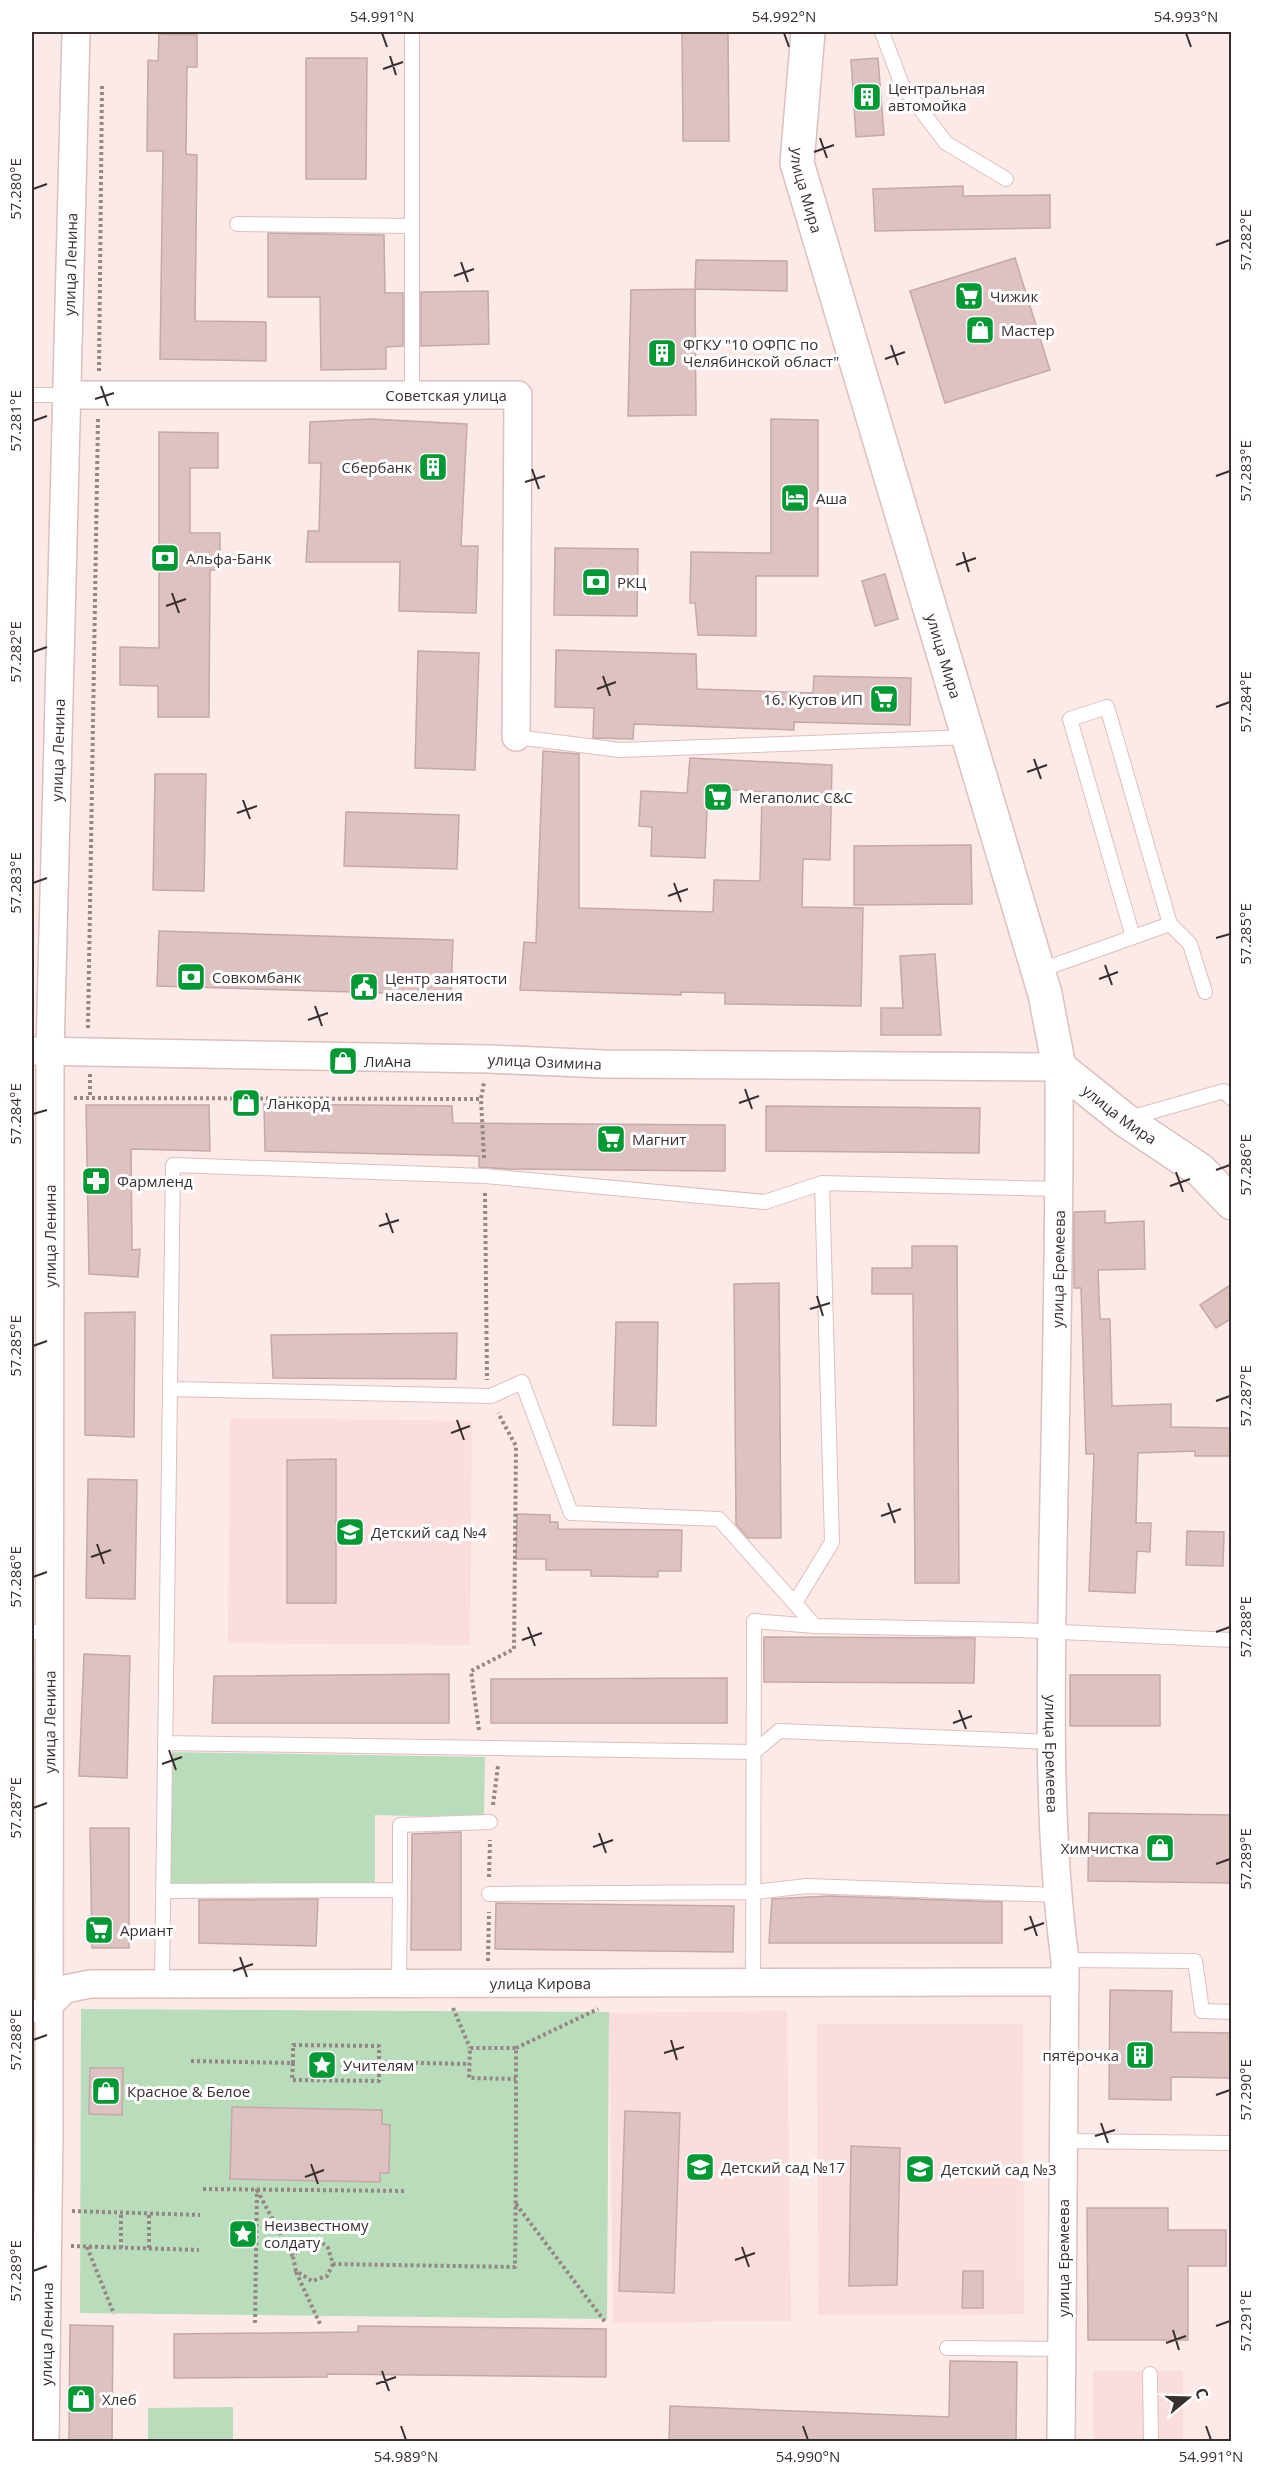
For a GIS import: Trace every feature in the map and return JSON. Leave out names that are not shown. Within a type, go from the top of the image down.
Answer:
[{"type":"street","name":"улица Ленина","points":[[45,2442],[40,2013],[41,1632],[50,1098],[41,1052],[66,395],[76,32]]},
{"type":"street","name":"улица Мира","points":[[808,32],[797,163],[1038,971],[1059,1067],[1125,1120],[1200,1170],[1232,1203]]},
{"type":"street","name":"Советская улица","points":[[66,395],[518,395],[516,737]]},
{"type":"street","name":"улица Озимина","points":[[41,1052],[488,1059],[604,1064],[1059,1067]]},
{"type":"street","name":"улица Еремеева","points":[[1059,1067],[1060,1189],[1052,1633],[1056,1895],[1065,1971],[1061,2442]]},
{"type":"street","name":"улица Кирова","points":[[40,2013],[65,1989],[90,1984],[753,1983],[1065,1971]]},
{"type":"lane","points":[[882,32],[902,85],[946,143],[1006,179]]},
{"type":"lane","points":[[412,35],[412,395]]},
{"type":"lane","points":[[237,224],[412,226]]},
{"type":"lane","name":"Советская улица","points":[[32,395],[66,395]]},
{"type":"lane","points":[[1133,937],[1070,719],[1107,708],[1170,924],[1190,944],[1205,992]]},
{"type":"lane","points":[[516,737],[620,750],[970,737]]},
{"type":"lane","points":[[1038,971],[1170,924]]},
{"type":"lane","points":[[1125,1120],[1224,1091],[1232,1100]]},
{"type":"lane","points":[[162,1983],[173,1165],[485,1176],[765,1202],[822,1183],[1060,1189]]},
{"type":"lane","points":[[795,1604],[832,1542],[822,1183]]},
{"type":"lane","points":[[170,1389],[491,1396],[522,1382],[571,1514],[719,1519],[815,1626]]},
{"type":"lane","points":[[753,1983],[754,1620],[815,1626],[1232,1640]]},
{"type":"lane","points":[[165,1743],[754,1752],[779,1731],[1053,1742]]},
{"type":"lane","points":[[399,1983],[400,1825],[490,1822]]},
{"type":"lane","points":[[489,1894],[754,1892],[807,1886],[1056,1895]]},
{"type":"lane","points":[[163,1891],[400,1890]]},
{"type":"lane","points":[[1065,1971],[1194,1961],[1203,2011],[1232,2012]]},
{"type":"lane","points":[[1063,2141],[1232,2143]]},
{"type":"lane","points":[[948,2348],[1062,2349]]},
{"type":"lane","points":[[1150,2374],[1151,2442]]},
{"type":"path","points":[[90,1098],[88,1002],[99,395],[102,78]]},
{"type":"path","points":[[488,1059],[481,1099],[485,1176],[486,1379],[491,1396],[516,1446],[514,1649],[471,1671],[478,1730],[500,1768],[490,1822],[488,1983]]},
{"type":"path","points":[[50,1098],[481,1099]]},
{"type":"path","points":[[453,2007],[470,2048],[469,2078],[516,2079]]},
{"type":"path","points":[[470,2048],[516,2048],[601,2007]]},
{"type":"path","points":[[293,2045],[379,2046],[379,2081],[292,2080],[293,2063],[293,2045]]},
{"type":"path","points":[[333,2264],[515,2267],[516,2048]]},
{"type":"path","points":[[191,2061],[293,2063]]},
{"type":"path","points":[[379,2062],[469,2064]]},
{"type":"path","points":[[203,2189],[407,2191]]},
{"type":"path","points":[[257,2189],[293,2257],[296,2271],[320,2324]]},
{"type":"path","points":[[255,2323],[257,2189]]},
{"type":"path","points":[[516,2204],[606,2323]]},
{"type":"path","points":[[63,2211],[200,2215]]},
{"type":"path","points":[[121,2213],[121,2248]]},
{"type":"path","points":[[149,2213],[149,2248]]},
{"type":"path","points":[[293,2257],[303,2241],[317,2240],[328,2248],[333,2264],[327,2276],[312,2281],[296,2271]]},
{"type":"path","points":[[63,2246],[199,2250]]},
{"type":"path","points":[[87,2247],[114,2314]]},
{"type":"shaded area","name":"Детский сад №4","points":[[230,1418],[472,1421],[470,1645],[228,1643]]},
{"type":"shaded area","name":"Детский сад №17","points":[[787,2011],[791,2321],[613,2323],[609,2013]]},
{"type":"shaded area","name":"Детский сад №3","points":[[817,2024],[1023,2024],[1024,2314],[818,2315]]},
{"type":"shaded area","points":[[1093,2371],[1183,2371],[1183,2441],[1093,2442]]},
{"type":"green space","points":[[168,1752],[485,1757],[484,1818],[375,1815],[375,1884],[166,1883]]},
{"type":"green space","points":[[81,2009],[609,2012],[607,2319],[80,2313]]},
{"type":"green space","points":[[233,2407],[233,2441],[148,2441],[148,2408]]},
{"type":"building","points":[[682,32],[728,32],[729,141],[683,141]]},
{"type":"building","points":[[159,34],[197,35],[197,67],[187,67],[186,154],[197,155],[195,321],[266,322],[266,361],[160,359],[163,151],[147,151],[148,60],[158,61]]},
{"type":"building","points":[[306,58],[367,58],[366,179],[306,179]]},
{"type":"building","name":"Центральная автомойка","points":[[878,58],[884,135],[856,137],[851,60]]},
{"type":"building","points":[[963,186],[963,196],[1050,195],[1050,228],[875,231],[873,189]]},
{"type":"building","points":[[268,233],[384,235],[385,293],[403,293],[403,346],[386,347],[386,369],[321,370],[320,297],[268,297]]},
{"type":"building","name":"Мастер","points":[[1015,258],[1050,370],[945,403],[910,291]]},
{"type":"building","points":[[696,260],[787,261],[787,291],[695,289]]},
{"type":"building","name":"ФГКУ \"10 ОФПС по Челябинской област\"","points":[[695,289],[696,415],[628,416],[631,290]]},
{"type":"building","points":[[488,291],[489,344],[421,346],[421,292]]},
{"type":"building","points":[[371,419],[467,424],[461,546],[478,546],[476,613],[399,611],[400,562],[306,562],[308,531],[319,531],[321,463],[309,463],[310,422]]},
{"type":"building","points":[[771,419],[818,420],[818,576],[756,576],[756,636],[698,635],[695,603],[690,603],[691,552],[771,553]]},
{"type":"building","points":[[159,432],[218,433],[218,468],[190,468],[190,533],[220,533],[220,570],[210,570],[209,717],[158,717],[158,686],[120,685],[120,647],[159,648]]},
{"type":"building","name":"РКЦ","points":[[555,548],[638,549],[637,616],[554,615]]},
{"type":"building","points":[[885,574],[898,619],[875,626],[862,581]]},
{"type":"building","points":[[556,650],[696,654],[697,689],[813,693],[814,676],[911,678],[910,725],[794,722],[794,730],[634,724],[633,739],[593,738],[594,708],[555,707]]},
{"type":"building","points":[[418,651],[479,653],[475,770],[415,768]]},
{"type":"building","points":[[543,751],[579,754],[579,908],[713,912],[714,880],[760,881],[762,792],[708,788],[705,858],[651,856],[652,827],[639,826],[641,791],[687,793],[690,758],[832,765],[830,860],[803,859],[802,907],[863,908],[861,1006],[725,1004],[725,993],[681,992],[681,995],[520,990],[524,942],[536,943]]},
{"type":"building","points":[[155,774],[206,774],[204,891],[153,890]]},
{"type":"building","points":[[346,812],[459,815],[457,869],[344,866]]},
{"type":"building","points":[[971,845],[972,904],[854,905],[854,846]]},
{"type":"building","points":[[159,931],[453,940],[451,995],[157,986]]},
{"type":"building","points":[[935,954],[941,1035],[881,1035],[881,1008],[903,1008],[900,956]]},
{"type":"building","points":[[264,1104],[452,1106],[453,1123],[725,1125],[725,1171],[508,1169],[479,1167],[479,1156],[265,1151]]},
{"type":"building","points":[[86,1105],[209,1105],[210,1151],[131,1149],[132,1250],[140,1249],[138,1277],[89,1274]]},
{"type":"building","points":[[766,1106],[980,1108],[979,1153],[766,1151]]},
{"type":"building","points":[[1105,1211],[1105,1223],[1144,1221],[1145,1269],[1098,1270],[1100,1319],[1110,1319],[1112,1406],[1171,1404],[1171,1427],[1232,1428],[1232,1456],[1195,1456],[1195,1451],[1138,1453],[1136,1523],[1151,1523],[1150,1552],[1137,1551],[1135,1593],[1089,1591],[1094,1454],[1086,1454],[1081,1288],[1074,1288],[1074,1212]]},
{"type":"building","points":[[912,1246],[957,1246],[959,1583],[915,1583],[913,1294],[872,1294],[872,1268],[912,1268]]},
{"type":"building","points":[[779,1283],[781,1538],[748,1538],[736,1524],[734,1284]]},
{"type":"building","points":[[1232,1284],[1232,1318],[1216,1328],[1200,1305]]},
{"type":"building","points":[[135,1312],[134,1437],[85,1435],[85,1313]]},
{"type":"building","points":[[616,1322],[658,1322],[656,1426],[613,1425]]},
{"type":"building","points":[[457,1333],[456,1379],[273,1378],[271,1335]]},
{"type":"building","points":[[336,1459],[336,1603],[287,1603],[287,1460]]},
{"type":"building","points":[[88,1479],[137,1480],[135,1599],[86,1598]]},
{"type":"building","points":[[517,1514],[550,1515],[550,1522],[558,1522],[558,1529],[682,1530],[681,1571],[658,1571],[658,1577],[591,1576],[591,1570],[546,1570],[546,1559],[516,1559]]},
{"type":"building","points":[[1187,1531],[1224,1532],[1223,1566],[1186,1565]]},
{"type":"building","points":[[764,1637],[975,1638],[974,1683],[764,1682]]},
{"type":"building","points":[[84,1654],[130,1656],[127,1778],[79,1776]]},
{"type":"building","points":[[449,1674],[449,1723],[212,1723],[214,1676]]},
{"type":"building","points":[[1070,1675],[1160,1675],[1160,1726],[1070,1726]]},
{"type":"building","points":[[727,1678],[727,1723],[491,1723],[491,1679]]},
{"type":"building","name":"Химчистка","points":[[1089,1813],[1232,1815],[1232,1883],[1088,1881]]},
{"type":"building","points":[[90,1828],[129,1828],[129,1948],[92,1948]]},
{"type":"building","points":[[461,1832],[461,1950],[411,1950],[412,1834]]},
{"type":"building","points":[[829,1896],[1002,1902],[1002,1943],[769,1943],[772,1899]]},
{"type":"building","points":[[318,1899],[316,1946],[199,1943],[199,1900]]},
{"type":"building","points":[[496,1903],[734,1906],[733,1952],[495,1949]]},
{"type":"building","name":"пятёрочка","points":[[1110,1990],[1172,1991],[1171,2032],[1232,2033],[1232,2078],[1171,2077],[1171,2100],[1109,2099]]},
{"type":"building","name":"Красное & Белое","points":[[90,2068],[123,2068],[122,2115],[89,2114]]},
{"type":"building","points":[[232,2107],[382,2110],[382,2124],[390,2125],[389,2173],[380,2173],[380,2182],[230,2179]]},
{"type":"building","points":[[625,2111],[680,2113],[674,2293],[619,2291]]},
{"type":"building","points":[[851,2146],[900,2148],[897,2285],[849,2286]]},
{"type":"building","points":[[1087,2208],[1168,2208],[1168,2230],[1226,2230],[1226,2266],[1188,2266],[1188,2340],[1088,2340]]},
{"type":"building","points":[[963,2271],[983,2271],[983,2308],[962,2308]]},
{"type":"building","points":[[70,2325],[113,2326],[112,2442],[69,2442]]},
{"type":"building","points":[[358,2326],[606,2329],[606,2377],[327,2374],[327,2377],[174,2378],[174,2334],[358,2332]]},
{"type":"building","points":[[950,2361],[1017,2362],[1016,2442],[669,2442],[670,2406],[949,2417]]},
{"type":"place","name":"Центральная автомойка","points":[[867,97]]},
{"type":"place","name":"Чижик","points":[[969,296]]},
{"type":"place","name":"Мастер","points":[[980,330]]},
{"type":"place","name":"ФГКУ \"10 ОФПС по Челябинской област\"","points":[[662,353]]},
{"type":"place","name":"Сбербанк","points":[[433,467]]},
{"type":"place","name":"Аша","points":[[795,498]]},
{"type":"place","name":"Альфа-Банк","points":[[165,558]]},
{"type":"place","name":"РКЦ","points":[[596,582]]},
{"type":"place","name":"16. Кустов ИП","points":[[884,699]]},
{"type":"place","name":"Мегаполис C&C","points":[[718,797]]},
{"type":"place","name":"Совкомбанк","points":[[191,977]]},
{"type":"place","name":"Центр занятости населения","points":[[364,987]]},
{"type":"place","name":"ЛиАна","points":[[343,1061]]},
{"type":"place","name":"Ланкорд","points":[[246,1103]]},
{"type":"place","name":"Магнит","points":[[611,1139]]},
{"type":"place","name":"Фармленд","points":[[96,1181]]},
{"type":"place","name":"Детский сад №4","points":[[350,1532]]},
{"type":"place","name":"Химчистка","points":[[1160,1848]]},
{"type":"place","name":"Ариант","points":[[99,1930]]},
{"type":"place","name":"пятёрочка","points":[[1140,2055]]},
{"type":"place","name":"Учителям","points":[[322,2065]]},
{"type":"place","name":"Красное & Белое","points":[[106,2091]]},
{"type":"place","name":"Детский сад №17","points":[[700,2167]]},
{"type":"place","name":"Детский сад №3","points":[[920,2169]]},
{"type":"place","name":"Неизвестному солдату","points":[[243,2234]]},
{"type":"place","name":"Хлеб","points":[[81,2399]]}]
